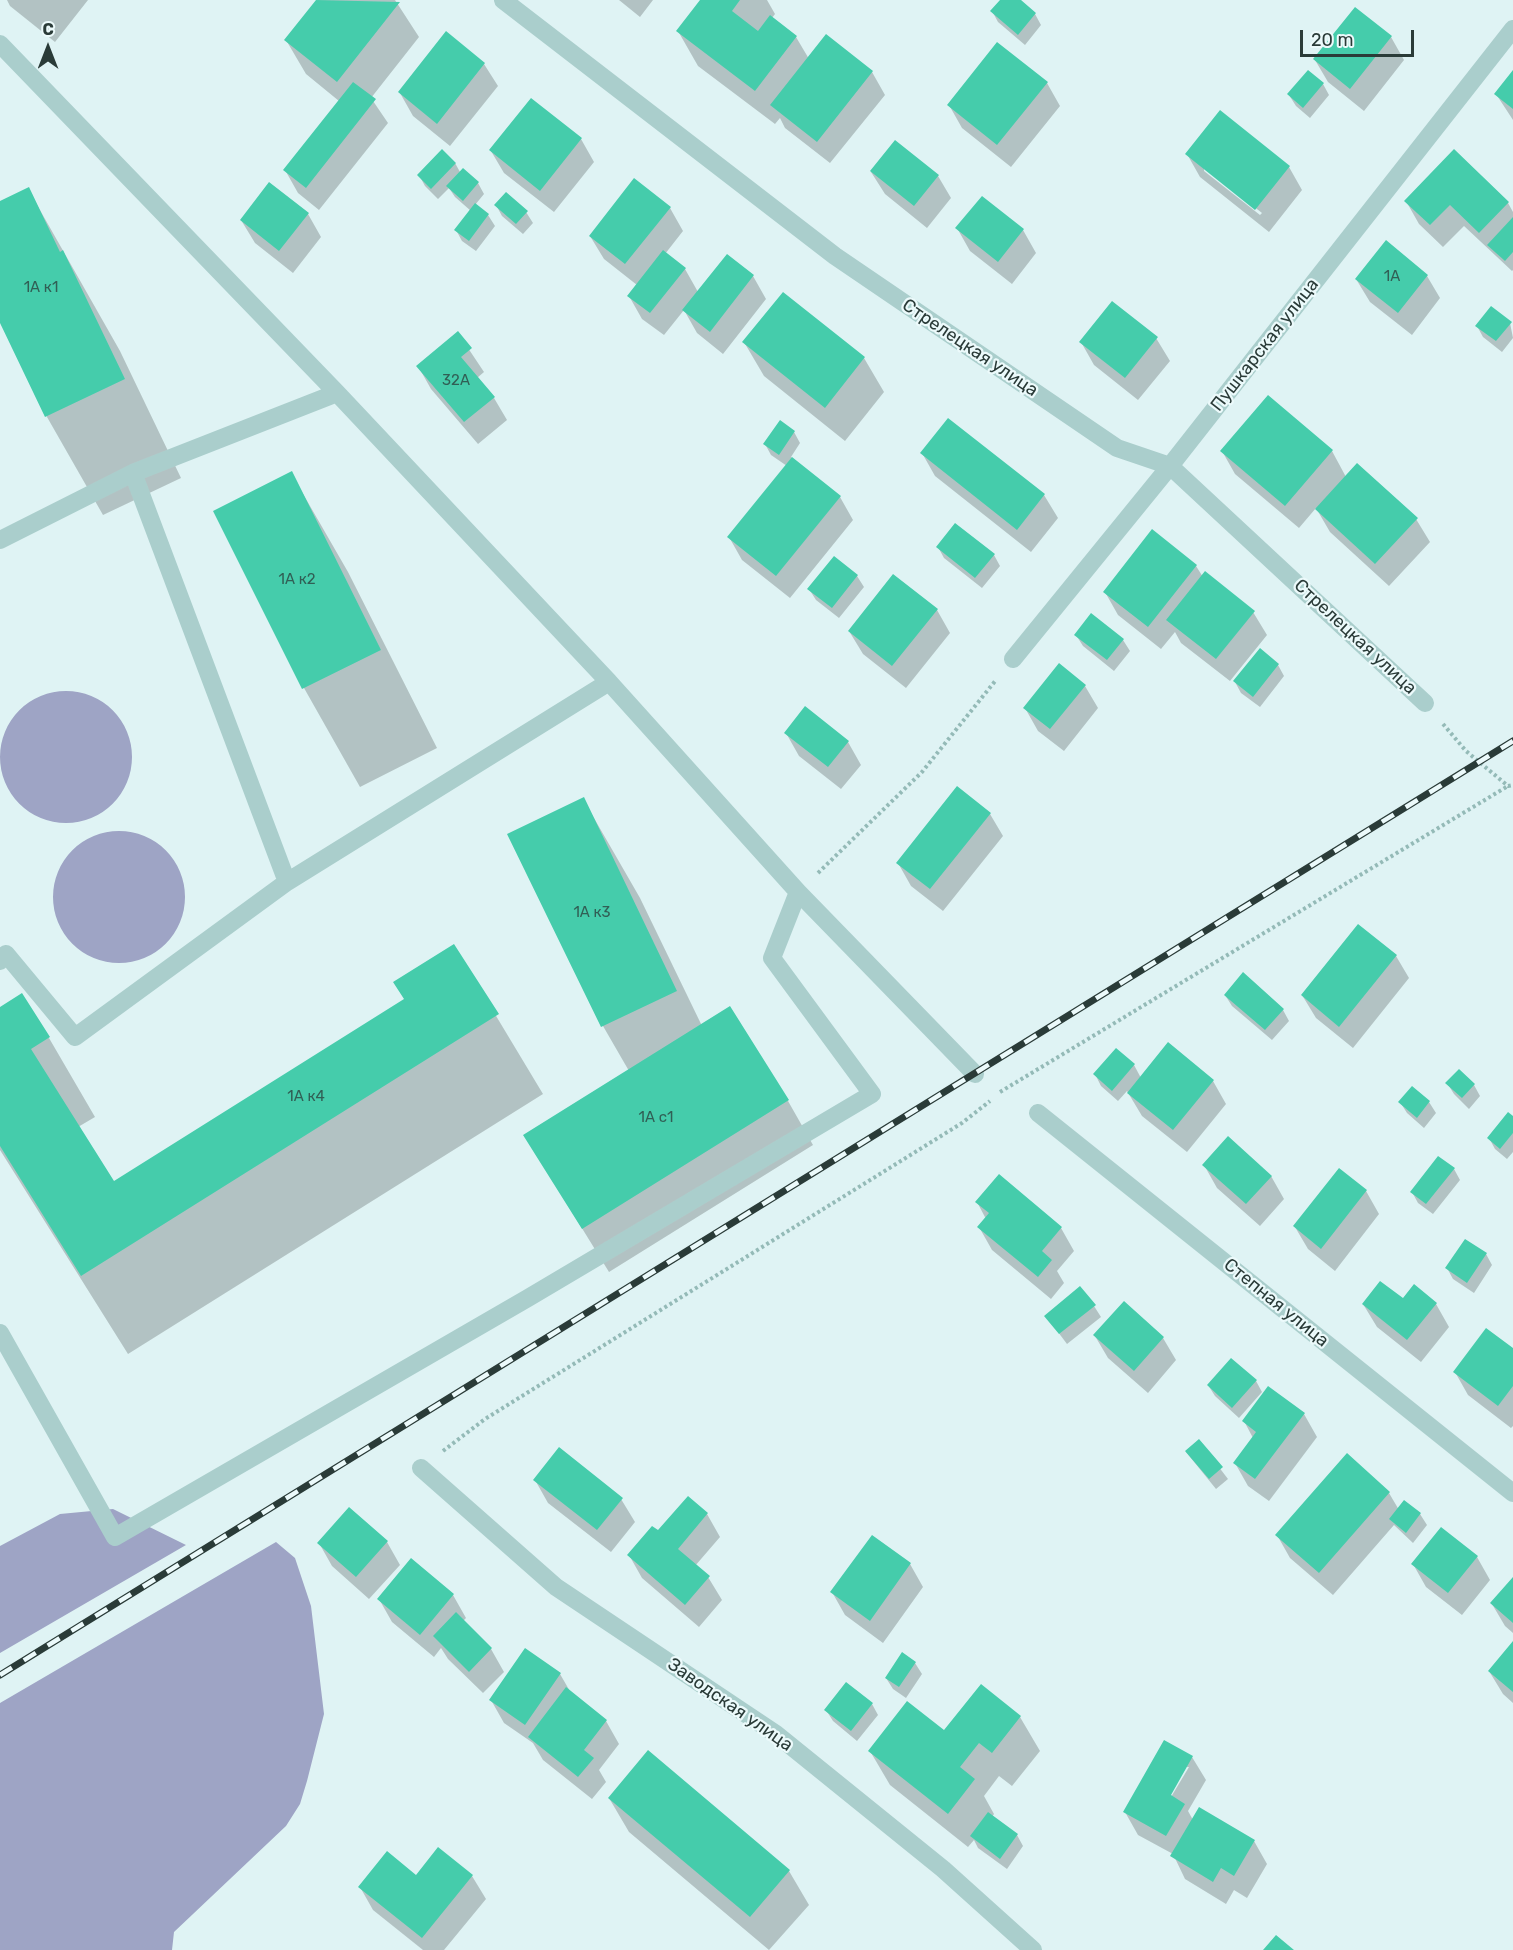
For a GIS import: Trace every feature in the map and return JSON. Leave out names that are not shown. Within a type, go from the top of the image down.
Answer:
[{"type":"street","name":"Стрелецкая улица","points":[[503,0],[835,256],[1117,448],[1170,466],[1425,703]]},
{"type":"street","name":"Пушкарская улица","points":[[1013,659],[1170,466],[1513,29]]},
{"type":"street","points":[[0,44],[338,393],[609,682],[798,892],[975,1074]]},
{"type":"street","points":[[0,540],[133,473],[338,393]]},
{"type":"street","points":[[133,473],[287,882]]},
{"type":"street","points":[[0,961],[6,954],[75,1037],[287,882],[609,682]]},
{"type":"street","points":[[0,1333],[115,1537],[528,1298],[872,1094],[772,958],[798,892]]},
{"type":"street","name":"Степная улица","points":[[1038,1113],[1513,1493]]},
{"type":"street","name":"Заводская улица","points":[[421,1468],[556,1587],[776,1734],[943,1869],[1033,1950]]},
{"type":"path","points":[[798,892],[922,772],[1013,659]]},
{"type":"path","points":[[421,1468],[485,1419],[962,1123],[1007,1086],[1511,785],[1466,752],[1425,703]]},
{"type":"shaded area","points":[[66,691],[91,696],[113,710],[127,732],[132,757],[127,782],[113,804],[91,818],[66,823],[41,818],[19,804],[5,782],[0,757],[5,732],[19,710],[41,696]]},
{"type":"shaded area","points":[[119,831],[144,836],[166,850],[180,872],[185,897],[180,922],[166,944],[144,958],[119,963],[94,958],[72,944],[58,922],[53,897],[58,872],[72,850],[94,836]]},
{"type":"shaded area","points":[[113,1509],[186,1545],[0,1653],[0,1546],[60,1514]]},
{"type":"shaded area","points":[[276,1542],[295,1558],[311,1606],[324,1714],[300,1804],[286,1826],[174,1932],[172,1950],[0,1950],[0,1703]]},
{"type":"building","points":[[316,0],[400,2],[337,82],[284,40]]},
{"type":"building","points":[[700,0],[740,0],[732,11],[758,31],[770,15],[797,36],[755,91],[676,31]]},
{"type":"building","points":[[1000,0],[1021,0],[1036,13],[1018,35],[990,11]]},
{"type":"building","points":[[1355,7],[1392,36],[1350,89],[1313,59]]},
{"type":"building","points":[[446,31],[485,63],[437,124],[398,92]]},
{"type":"building","points":[[826,34],[873,71],[817,142],[770,105]]},
{"type":"building","points":[[997,42],[1048,82],[997,145],[947,105]]},
{"type":"building","points":[[1308,70],[1324,83],[1303,108],[1287,94]]},
{"type":"building","points":[[1513,70],[1513,109],[1494,94]]},
{"type":"building","points":[[353,82],[376,99],[306,188],[283,170]]},
{"type":"building","points":[[531,98],[582,138],[540,191],[489,150]]},
{"type":"building","points":[[1220,110],[1290,166],[1255,210],[1185,154]]},
{"type":"building","points":[[895,140],[939,175],[914,206],[870,171]]},
{"type":"building","points":[[442,149],[456,163],[431,189],[417,175]]},
{"type":"building","points":[[1454,149],[1509,202],[1479,233],[1450,205],[1430,225],[1404,201]]},
{"type":"building","points":[[463,168],[479,182],[463,201],[446,186]]},
{"type":"building","points":[[634,178],[671,207],[625,264],[589,236]]},
{"type":"building","points":[[269,182],[309,213],[279,251],[240,220]]},
{"type":"building","points":[[29,187],[60,252],[63,250],[125,379],[45,417],[0,323],[0,201]]},
{"type":"building","points":[[506,192],[528,211],[516,224],[494,205]]},
{"type":"building","points":[[982,196],[1024,229],[998,262],[955,228]]},
{"type":"building","points":[[475,203],[489,214],[469,241],[454,230]]},
{"type":"building","points":[[1513,217],[1513,252],[1505,261],[1487,245]]},
{"type":"building","points":[[1386,240],[1428,275],[1398,313],[1355,279]]},
{"type":"building","points":[[663,250],[686,268],[650,313],[627,296]]},
{"type":"building","points":[[727,254],[754,275],[710,332],[682,310]]},
{"type":"building","points":[[783,292],[865,357],[825,408],[742,342]]},
{"type":"building","points":[[1112,301],[1158,337],[1125,378],[1079,342]]},
{"type":"building","points":[[1491,306],[1512,322],[1496,341],[1475,326]]},
{"type":"building","points":[[458,331],[472,348],[461,357],[495,397],[464,422],[416,366]]},
{"type":"building","points":[[1268,395],[1333,450],[1285,506],[1220,451]]},
{"type":"building","points":[[948,418],[1045,494],[1017,530],[920,453]]},
{"type":"building","points":[[780,420],[795,431],[779,455],[763,444]]},
{"type":"building","points":[[792,457],[841,496],[776,576],[727,537]]},
{"type":"building","points":[[1357,463],[1418,518],[1375,564],[1315,509]]},
{"type":"building","points":[[292,471],[381,650],[302,689],[213,511]]},
{"type":"building","points":[[955,523],[995,554],[975,578],[936,547]]},
{"type":"building","points":[[1152,529],[1197,565],[1148,627],[1103,592]]},
{"type":"building","points":[[834,556],[858,575],[832,608],[807,589]]},
{"type":"building","points":[[1205,571],[1255,611],[1216,659],[1166,620]]},
{"type":"building","points":[[893,574],[938,609],[892,666],[848,631]]},
{"type":"building","points":[[1091,613],[1124,639],[1107,660],[1074,635]]},
{"type":"building","points":[[1260,648],[1279,664],[1253,697],[1233,681]]},
{"type":"building","points":[[1059,663],[1086,685],[1050,729],[1023,708]]},
{"type":"building","points":[[805,706],[849,741],[828,767],[784,733]]},
{"type":"building","points":[[957,786],[991,813],[930,889],[896,863]]},
{"type":"building","points":[[584,797],[677,991],[601,1027],[507,834]]},
{"type":"building","points":[[1358,924],[1397,955],[1339,1027],[1301,995]]},
{"type":"building","points":[[454,944],[499,1014],[81,1276],[0,1146],[0,1007],[22,993],[50,1037],[31,1049],[114,1181],[404,999],[393,982]]},
{"type":"building","points":[[1243,972],[1284,1009],[1265,1030],[1224,995]]},
{"type":"building","points":[[730,1006],[789,1100],[582,1229],[523,1135]]},
{"type":"building","points":[[1168,1042],[1214,1080],[1173,1130],[1127,1093]]},
{"type":"building","points":[[1116,1048],[1135,1064],[1112,1091],[1093,1074]]},
{"type":"building","points":[[1459,1069],[1475,1084],[1462,1098],[1445,1083]]},
{"type":"building","points":[[1412,1086],[1430,1101],[1417,1118],[1398,1102]]},
{"type":"building","points":[[1508,1112],[1513,1116],[1513,1133],[1500,1149],[1487,1138]]},
{"type":"building","points":[[1228,1136],[1272,1176],[1246,1204],[1202,1165]]},
{"type":"building","points":[[1438,1156],[1455,1168],[1426,1204],[1410,1192]]},
{"type":"building","points":[[1339,1168],[1367,1190],[1321,1249],[1293,1226]]},
{"type":"building","points":[[999,1174],[1062,1227],[1042,1251],[1052,1260],[1038,1277],[977,1227],[989,1213],[975,1202]]},
{"type":"building","points":[[1465,1239],[1487,1253],[1467,1283],[1445,1268]]},
{"type":"building","points":[[1380,1281],[1403,1298],[1414,1284],[1437,1303],[1407,1340],[1362,1304]]},
{"type":"building","points":[[1080,1286],[1096,1305],[1059,1334],[1044,1316]]},
{"type":"building","points":[[1124,1301],[1164,1337],[1134,1371],[1093,1335]]},
{"type":"building","points":[[1486,1328],[1513,1348],[1513,1386],[1498,1406],[1453,1372]]},
{"type":"building","points":[[1231,1358],[1257,1380],[1232,1408],[1207,1385]]},
{"type":"building","points":[[1268,1386],[1305,1413],[1255,1479],[1233,1463],[1256,1432],[1242,1421]]},
{"type":"building","points":[[1199,1439],[1223,1467],[1209,1479],[1185,1451]]},
{"type":"building","points":[[559,1447],[623,1498],[597,1530],[533,1480]]},
{"type":"building","points":[[1347,1453],[1390,1492],[1319,1573],[1275,1535]]},
{"type":"building","points":[[688,1496],[708,1513],[678,1549],[710,1576],[685,1605],[627,1555],[652,1526],[658,1530]]},
{"type":"building","points":[[1404,1500],[1421,1513],[1406,1533],[1389,1519]]},
{"type":"building","points":[[349,1507],[388,1541],[356,1577],[317,1543]]},
{"type":"building","points":[[1441,1527],[1478,1556],[1448,1593],[1411,1564]]},
{"type":"building","points":[[872,1535],[911,1563],[870,1621],[830,1592]]},
{"type":"building","points":[[411,1558],[454,1594],[420,1635],[377,1599]]},
{"type":"building","points":[[1513,1577],[1513,1623],[1490,1603]]},
{"type":"building","points":[[456,1612],[492,1648],[469,1672],[433,1636]]},
{"type":"building","points":[[1513,1641],[1513,1692],[1488,1671]]},
{"type":"building","points":[[525,1648],[561,1673],[525,1725],[489,1700]]},
{"type":"building","points":[[902,1652],[916,1662],[899,1687],[885,1678]]},
{"type":"building","points":[[846,1682],[873,1703],[851,1731],[824,1710]]},
{"type":"building","points":[[981,1684],[1021,1716],[992,1753],[979,1743],[960,1767],[975,1779],[948,1814],[868,1751],[907,1701],[944,1730]]},
{"type":"building","points":[[566,1687],[607,1720],[584,1750],[594,1758],[578,1777],[528,1737]]},
{"type":"building","points":[[1164,1740],[1193,1756],[1171,1795],[1185,1804],[1166,1836],[1123,1812]]},
{"type":"building","points":[[648,1750],[790,1870],[750,1917],[608,1798]]},
{"type":"building","points":[[1199,1807],[1255,1840],[1234,1876],[1221,1868],[1213,1882],[1170,1856]]},
{"type":"building","points":[[988,1812],[1018,1834],[1000,1859],[970,1836]]},
{"type":"building","points":[[438,1847],[473,1875],[422,1938],[358,1887],[387,1851],[416,1875]]},
{"type":"building","points":[[1276,1935],[1294,1950],[1263,1950]]},
{"type":"railway","points":[[0,1675],[1513,741]]}]
